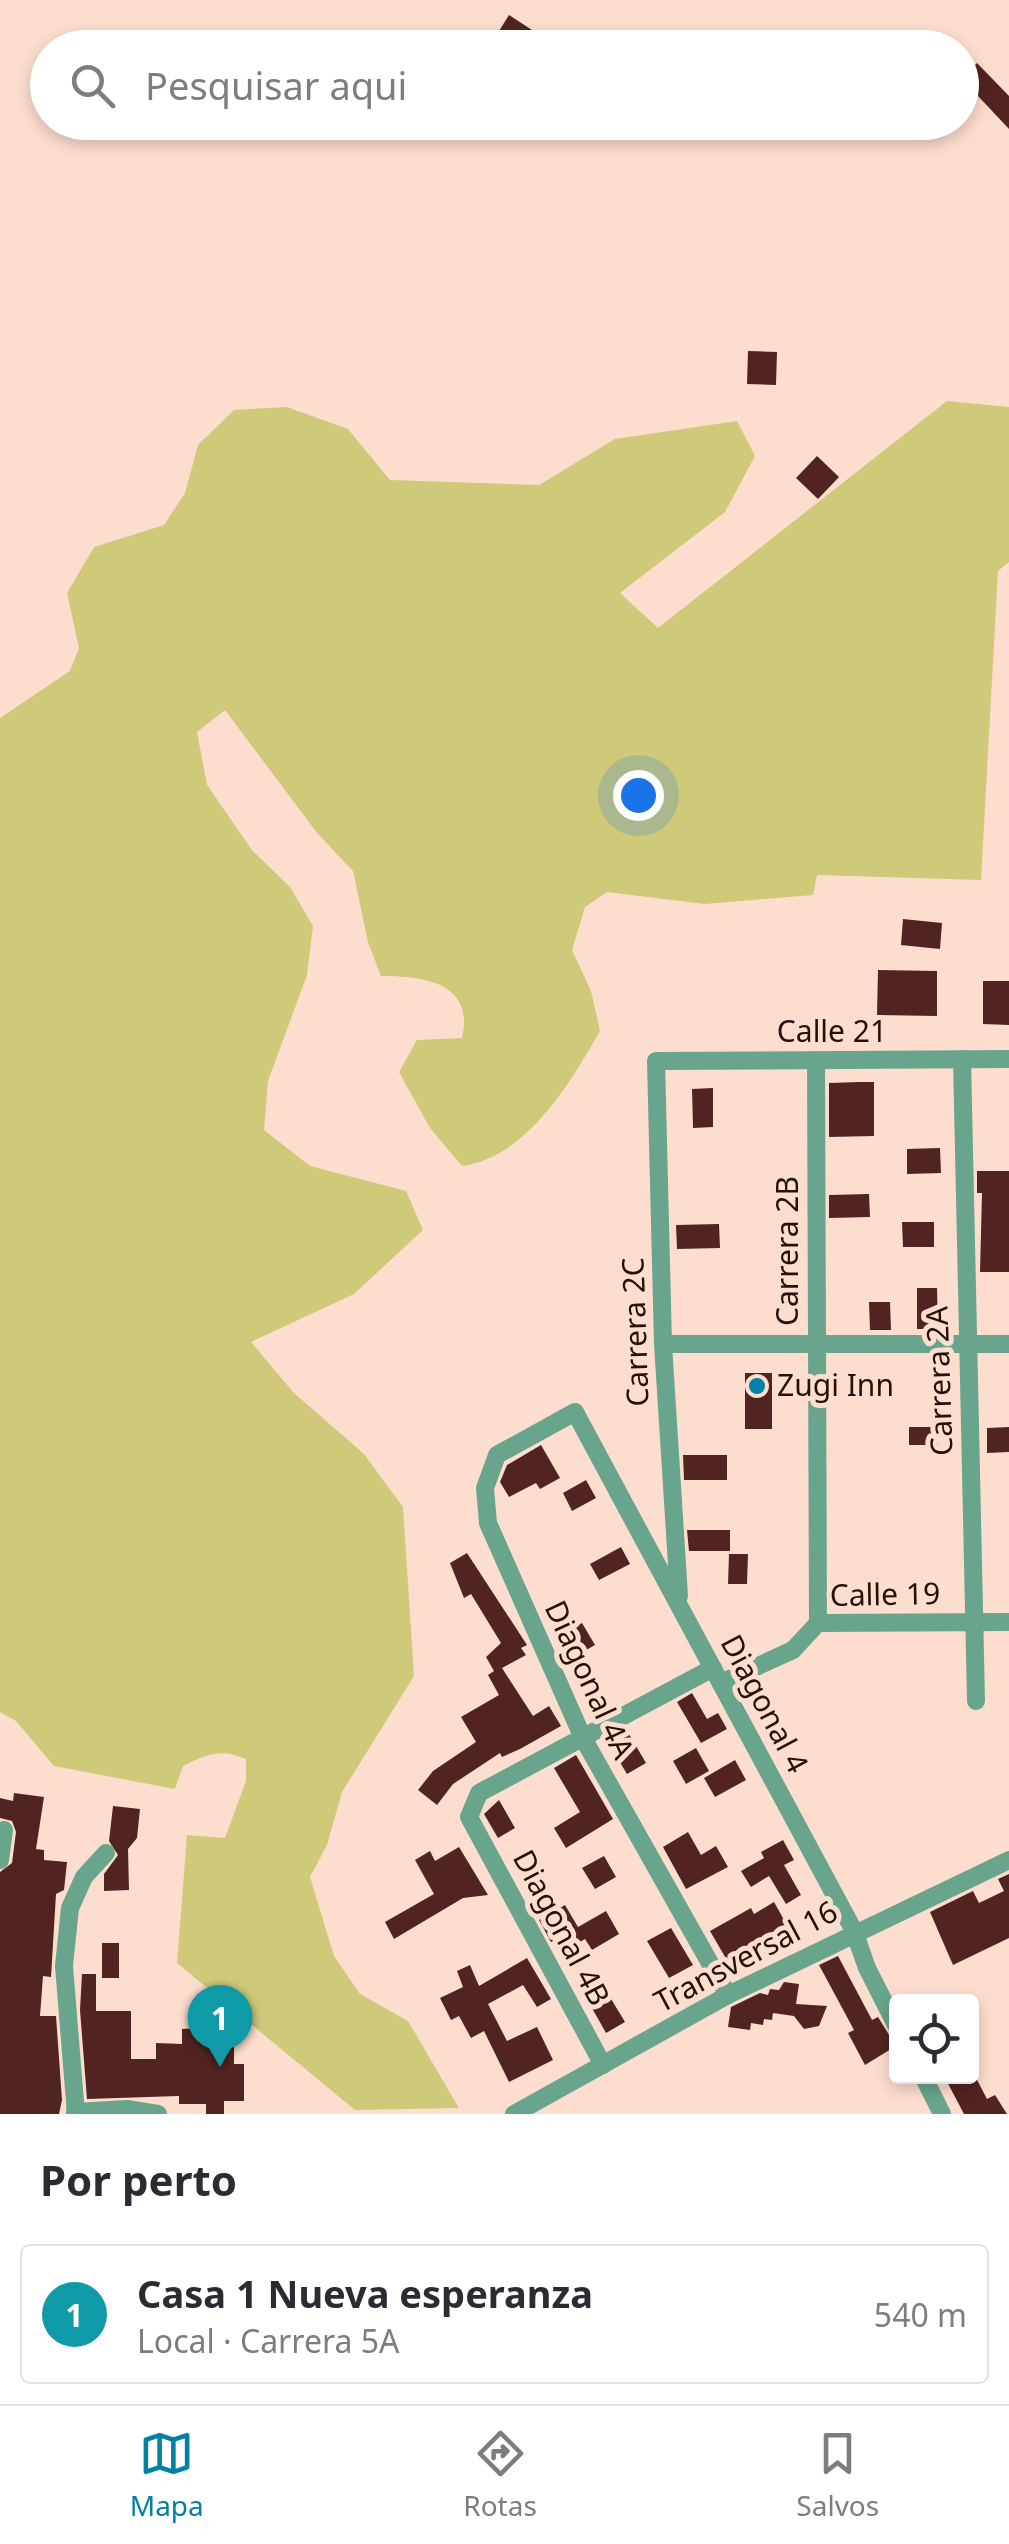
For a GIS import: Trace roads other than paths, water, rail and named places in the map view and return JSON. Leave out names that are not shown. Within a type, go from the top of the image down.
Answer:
[{"type":"street","name":"Carrera 2A","points":[[962,1059],[976,1701]]},
{"type":"street","name":"Calle 21","points":[[656,1061],[1009,1059]]},
{"type":"street","name":"Carrera 2B","points":[[816,1060],[814,1346],[818,1622]]},
{"type":"street","name":"Carrera 2C","points":[[656,1061],[662,1344],[679,1602]]},
{"type":"street","points":[[662,1344],[1009,1344]]},
{"type":"street","name":"Diagonal 4","points":[[575,1412],[854,1930],[889,2012]]},
{"type":"street","name":"Diagonal 4A","points":[[575,1412],[497,1455],[485,1488],[488,1523],[583,1738],[728,1995]]},
{"type":"street","name":"Calle 19","points":[[470,1817],[478,1793],[583,1738],[717,1676],[793,1650],[818,1622],[1009,1622]]},
{"type":"street","name":"Diagonal 4B","points":[[470,1817],[603,2066]]},
{"type":"street","points":[[0,1860],[4,1830]]},
{"type":"street","points":[[106,1854],[84,1877],[70,1908],[64,1966],[75,2113],[128,2108],[158,2114]]},
{"type":"street","name":"Transversal 16","points":[[514,2114],[854,1930],[1009,1860]]},
{"type":"street","points":[[926,2084],[942,2114]]},
{"type":"place","name":"Zugi Inn","points":[[757,1386]]},
{"type":"place","name":"Casa 1 Nueva esperanza","points":[[220,2067]]}]
